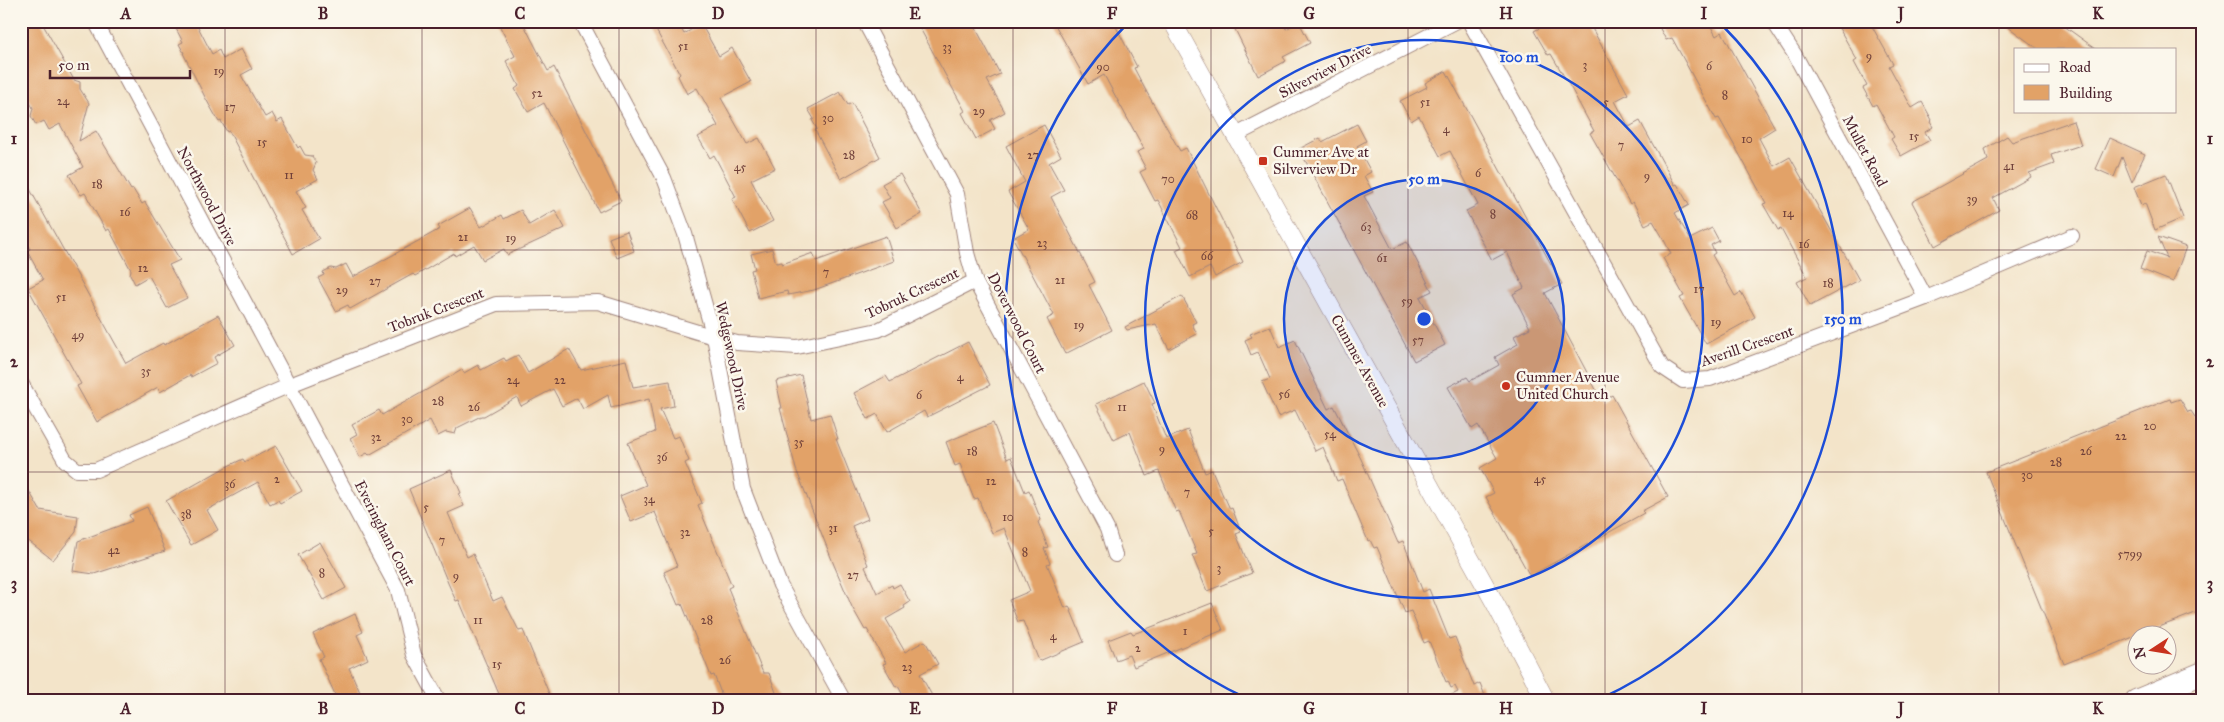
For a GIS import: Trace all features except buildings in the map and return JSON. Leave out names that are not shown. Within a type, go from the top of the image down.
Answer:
[{"type":"main road","points":[[2136,701],[2203,673]]},
{"type":"street","name":"Northwood Drive","points":[[95,21],[290,385]]},
{"type":"street","name":"Wedgewood Drive","points":[[580,21],[664,178],[685,234],[714,338],[743,489],[780,585],[844,701]]},
{"type":"street","name":"Doverwood Court","points":[[864,21],[957,194],[967,253],[975,281],[1107,529],[1115,556]]},
{"type":"street","name":"Cummer Avenue","points":[[1172,21],[1234,136],[1496,605],[1546,701]]},
{"type":"street","name":"Silverview Drive","points":[[1234,136],[1457,21]]},
{"type":"street","name":"Averill Crescent","points":[[1469,21],[1662,367],[1683,380],[1710,379],[1926,298],[2072,236]]},
{"type":"street","name":"Mullet Road","points":[[1773,21],[1795,55],[1926,298]]},
{"type":"street","name":"Tobruk Crescent","points":[[21,383],[65,460],[77,470],[96,470],[290,385],[496,304],[598,302],[714,338],[737,343],[797,347],[878,330],[975,281]]},
{"type":"street","name":"Everingham Court","points":[[290,385],[398,590],[414,655],[439,701]]},
{"type":"place","name":"Cummer Ave at Silverview Dr","points":[[1263,161]]},
{"type":"place","name":"Cummer Avenue United Church","points":[[1506,386]]}]
